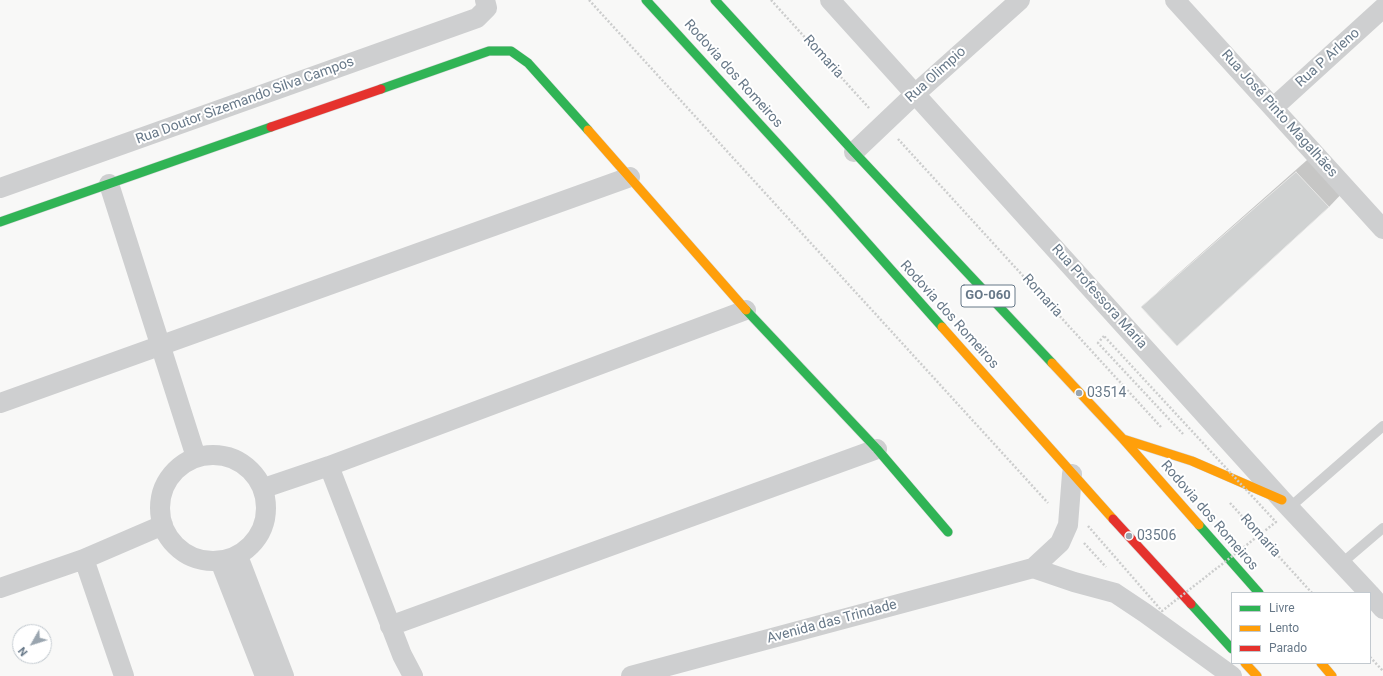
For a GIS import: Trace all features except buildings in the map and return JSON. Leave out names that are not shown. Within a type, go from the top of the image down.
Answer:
[{"type":"main road","name":"Rodovia dos Romeiros","points":[[646,0],[835,207],[1072,474],[1231,648]]},
{"type":"main road","name":"Rodovia dos Romeiros","points":[[715,0],[854,152],[1123,439],[1258,592]]},
{"type":"main road","points":[[0,222],[489,51],[511,52],[528,63],[746,310],[877,449],[948,532]]},
{"type":"main road","points":[[1123,439],[1192,461],[1286,504]]},
{"type":"main road","points":[[1246,664],[1257,676]]},
{"type":"main road","points":[[1322,664],[1332,676]]},
{"type":"street","name":"Rua Professora Maria","points":[[830,0],[1367,592]]},
{"type":"street","name":"Rua Olimpio","points":[[854,152],[915,94],[1020,0]]},
{"type":"street","name":"Rua José Pinto Magalhães","points":[[1174,0],[1383,229]]},
{"type":"street","name":"Rua Doutor Sizemando Silva Campos","points":[[0,188],[477,18],[486,4]]},
{"type":"street","name":"Rua P Arleno","points":[[1273,108],[1383,8]]},
{"type":"street","points":[[0,403],[630,177]]},
{"type":"street","points":[[109,184],[196,457]]},
{"type":"street","points":[[264,488],[330,466],[746,310]]},
{"type":"street","points":[[390,626],[877,449]]},
{"type":"street","points":[[212,454],[229,456],[243,463],[255,475],[264,488],[267,508],[264,527],[253,544],[229,558],[206,560],[192,556],[179,548],[170,538],[163,524],[160,511],[161,497],[166,483],[173,472],[184,463],[196,457],[212,454]]},
{"type":"street","points":[[330,466],[390,626],[402,655],[413,676]]},
{"type":"street","name":"Avenida das Trindade","points":[[631,676],[1033,568],[1060,543],[1068,525],[1072,474]]},
{"type":"street","points":[[0,588],[84,559],[163,524]]},
{"type":"street","points":[[229,558],[265,676]]},
{"type":"street","points":[[229,558],[284,676]]},
{"type":"street","points":[[84,559],[124,676]]},
{"type":"street","points":[[1033,568],[1074,582],[1115,593],[1232,676]]},
{"type":"street","name":"Rua Professora Maria","points":[[1371,596],[1383,609]]},
{"type":"lane","points":[[1286,504],[1383,426]]},
{"type":"lane","points":[[1342,563],[1383,528]]},
{"type":"path","points":[[589,0],[1068,525],[1109,572]]},
{"type":"path","name":"Romaria","points":[[772,0],[1166,432]]},
{"type":"path","points":[[1088,526],[1162,611],[1276,522],[1104,336],[1098,342],[1185,435]]},
{"type":"path","name":"Romaria","points":[[1229,501],[1311,592]]},
{"type":"path","points":[[1371,658],[1383,671]]},
{"type":"traffic: fast","points":[[646,0],[830,201],[942,327]]},
{"type":"traffic: fast","points":[[715,0],[854,152],[1052,363]]},
{"type":"traffic: fast","points":[[381,89],[489,51],[511,51],[528,63],[588,130]]},
{"type":"traffic: fast","points":[[0,222],[271,127]]},
{"type":"traffic: fast","points":[[746,310],[877,449],[948,532]]},
{"type":"traffic: fast","points":[[1199,525],[1258,592]]},
{"type":"traffic: fast","points":[[1191,604],[1231,648]]},
{"type":"traffic: slow","points":[[588,130],[746,310]]},
{"type":"traffic: slow","points":[[942,327],[1113,519]]},
{"type":"traffic: slow","points":[[1052,363],[1123,439],[1199,525]]},
{"type":"traffic: slow","points":[[1123,439],[1192,461],[1282,500]]},
{"type":"traffic: slow","points":[[1246,664],[1257,676]]},
{"type":"traffic: slow","points":[[1322,664],[1332,676]]},
{"type":"traffic: jam","points":[[271,127],[381,89]]},
{"type":"traffic: jam","points":[[1113,519],[1191,604]]},
{"type":"place","name":"03514","points":[[1079,393]]},
{"type":"place","name":"03506","points":[[1129,536]]}]
